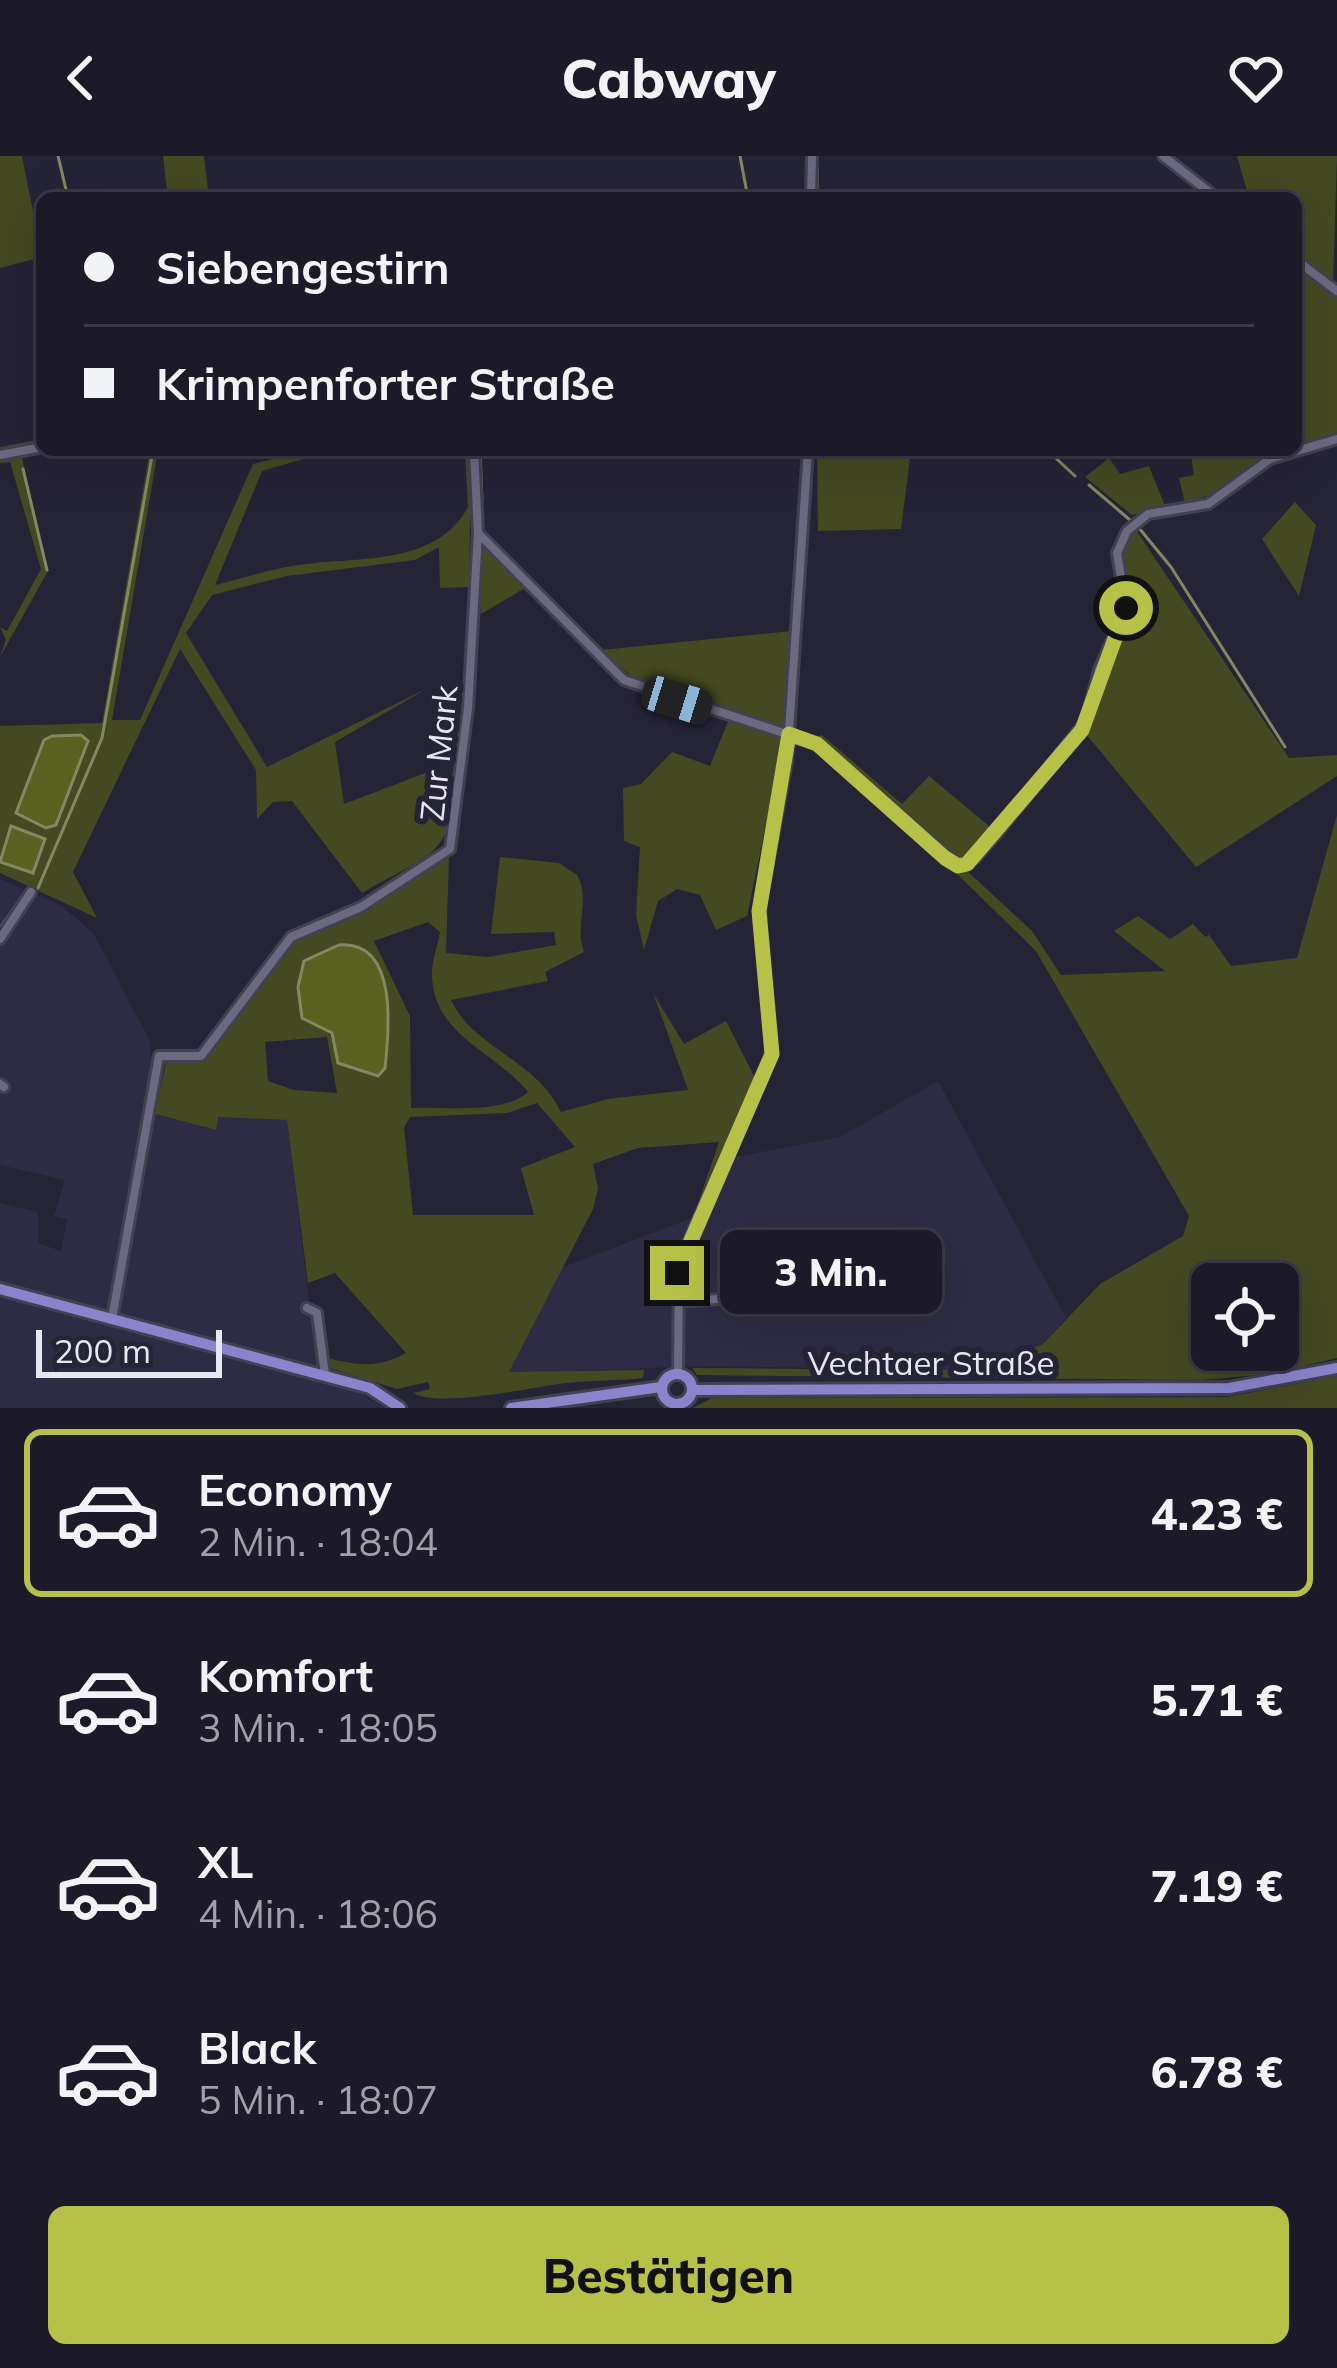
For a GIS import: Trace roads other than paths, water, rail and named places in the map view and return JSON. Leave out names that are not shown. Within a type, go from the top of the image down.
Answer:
[{"type":"main road","points":[[0,1289],[370,1388],[400,1408]]},
{"type":"main road","name":"Vechtaer Straße","points":[[692,1390],[1170,1389],[1257,1385],[1337,1368]]},
{"type":"main road","points":[[678,1374],[692,1390],[676,1406],[661,1388],[667,1378],[678,1374]]},
{"type":"main road","points":[[511,1408],[569,1396],[661,1388]]},
{"type":"street","points":[[812,156],[812,192]]},
{"type":"street","points":[[1163,156],[1209,192]]},
{"type":"street","points":[[1302,265],[1337,292]]},
{"type":"street","points":[[1302,449],[1337,439]]},
{"type":"street","points":[[0,454],[36,448]]},
{"type":"street","name":"Zur Mark","points":[[112,1319],[159,1056],[202,1056],[251,983],[291,937],[361,907],[449,849],[466,730],[478,533],[474,456]]},
{"type":"street","points":[[678,1374],[676,1302],[682,1250],[772,1054],[759,911],[789,734],[808,456]]},
{"type":"street","points":[[478,533],[624,680],[817,744],[958,866],[967,864],[1086,722],[1100,670],[1126,608],[1117,553],[1127,531],[1148,514],[1208,503],[1280,456]]},
{"type":"street","points":[[0,940],[31,892]]},
{"type":"street","points":[[676,1302],[732,1298],[854,1252],[867,1240]]},
{"type":"street","points":[[307,1308],[317,1313],[325,1375]]},
{"type":"waterway","points":[[58,156],[67,192]]},
{"type":"waterway","points":[[740,156],[747,192]]},
{"type":"waterway","points":[[817,169],[817,192]]},
{"type":"waterway","points":[[25,455],[36,453]]},
{"type":"waterway","points":[[38,888],[102,738],[152,456]]},
{"type":"waterway","points":[[480,456],[482,502]]},
{"type":"waterway","points":[[1053,456],[1075,476]]},
{"type":"waterway","points":[[23,469],[47,570]]},
{"type":"waterway","points":[[1089,485],[1130,520]]},
{"type":"waterway","points":[[1139,528],[1171,567],[1285,747]]},
{"type":"waterway","points":[[0,928],[23,895]]}]
